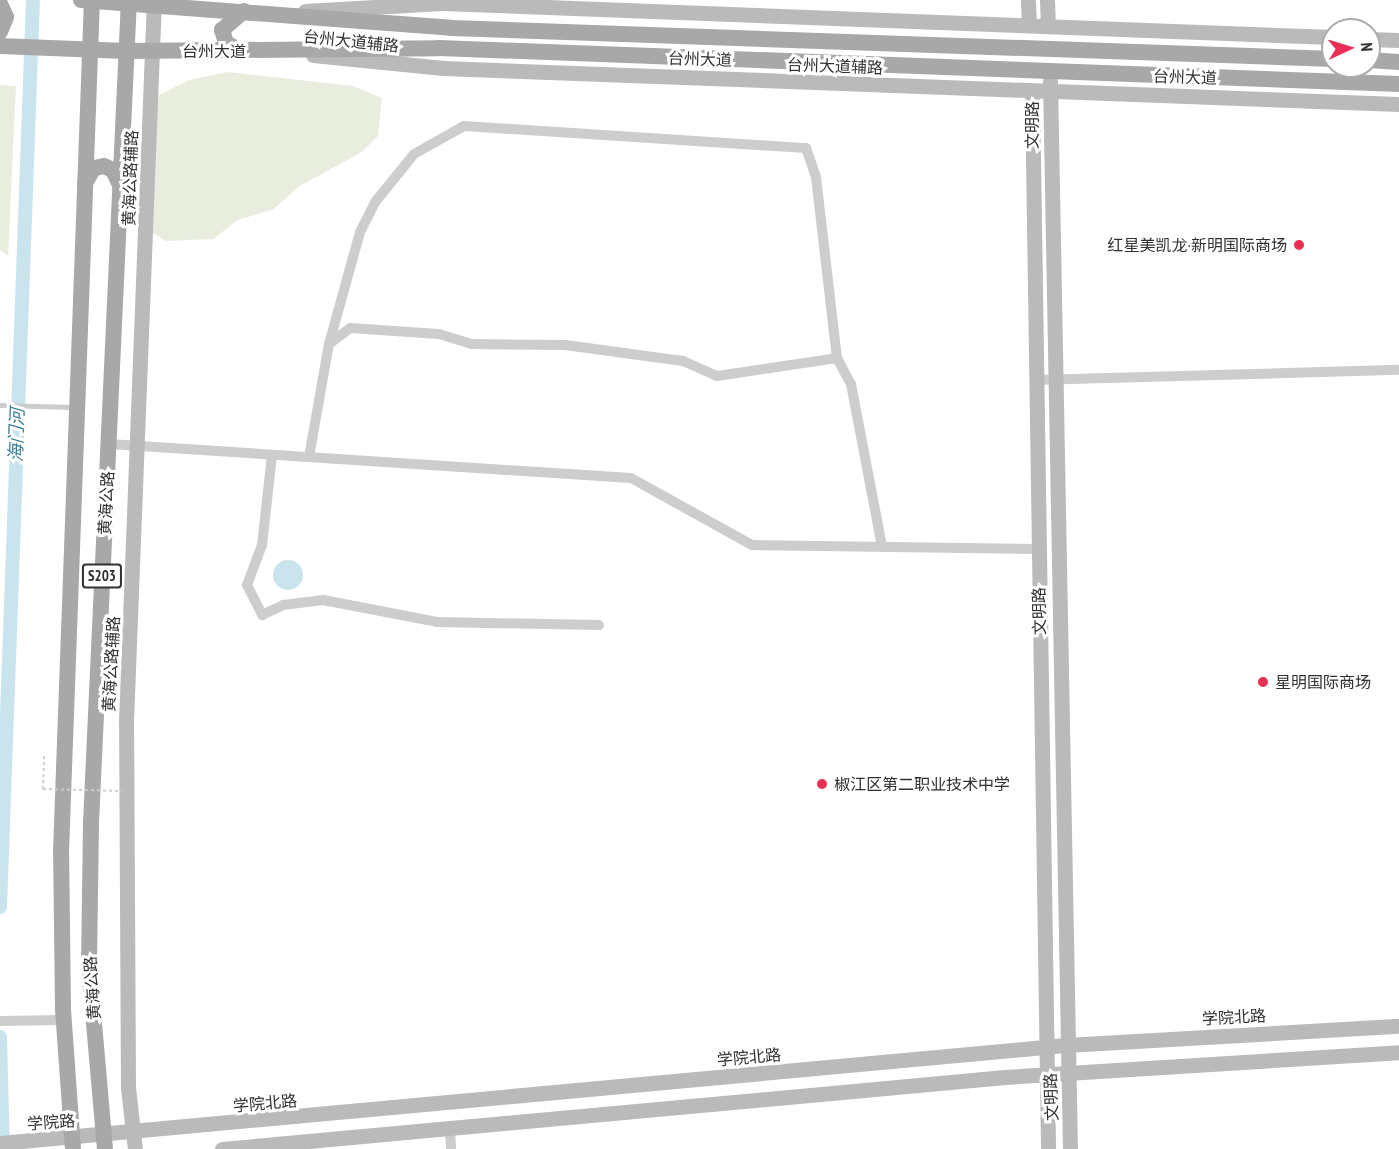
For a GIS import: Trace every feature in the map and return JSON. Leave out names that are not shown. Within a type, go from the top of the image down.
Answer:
[{"type":"main road","name":"台州大道","points":[[81,0],[154,2],[451,28],[1321,59]]},
{"type":"main road","name":"黄海公路","points":[[73,1144],[64,1020],[60,852],[92,0]]},
{"type":"main road","points":[[1028,0],[1029,25]]},
{"type":"main road","points":[[1047,0],[1048,26]]},
{"type":"main road","name":"黄海公路","points":[[104,1143],[89,966],[95,700],[129,1]]},
{"type":"main road","name":"黄海公路辅路","points":[[134,1141],[126,721],[140,446],[154,2]]},
{"type":"main road","name":"台州大道辅路","points":[[275,13],[442,3],[638,5],[1048,26],[1321,37]]},
{"type":"main road","points":[[0,4],[6,17],[0,32]]},
{"type":"main road","points":[[240,51],[226,43],[222,30],[244,11]]},
{"type":"main road","points":[[1381,39],[1399,40]]},
{"type":"main road","name":"台州大道","points":[[8,46],[90,51],[439,48],[1399,84]]},
{"type":"main road","name":"台州大道辅路","points":[[271,51],[443,68],[1399,104]]},
{"type":"main road","points":[[1381,61],[1399,62]]},
{"type":"main road","name":"文明路","points":[[1050,72],[1053,380],[1070,1149]]},
{"type":"main road","name":"文明路","points":[[1032,91],[1031,182],[1047,1149]]},
{"type":"main road","points":[[85,183],[94,168],[104,166],[113,170],[120,185]]},
{"type":"main road","points":[[1031,182],[1040,172],[1050,181]]},
{"type":"main road","name":"学院北路","points":[[104,1143],[1066,1045],[1399,1026]]},
{"type":"main road","points":[[222,1149],[1068,1072],[1399,1052]]},
{"type":"main road","name":"学院路","points":[[0,1143],[34,1141],[73,1144],[104,1143]]},
{"type":"street","points":[[309,457],[329,344],[360,232],[376,201],[414,154],[464,126],[806,148],[816,177],[837,358],[851,384],[882,547]]},
{"type":"street","points":[[329,344],[350,328],[439,334],[472,344],[565,345],[683,361],[717,376],[837,358]]},
{"type":"street","points":[[1035,380],[1399,370]]},
{"type":"street","points":[[109,444],[631,478],[651,495],[752,545],[1037,549]]},
{"type":"street","points":[[272,455],[262,545],[247,585],[262,615],[284,605],[323,600],[437,622],[599,625]]},
{"type":"street","points":[[5,1021],[64,1020]]},
{"type":"street","points":[[450,1128],[451,1149]]},
{"type":"lane","points":[[3,406],[76,407]]},
{"type":"path","points":[[44,756],[44,789],[122,792]]},
{"type":"shaded area","points":[[228,72],[353,86],[382,98],[378,136],[362,152],[298,187],[274,209],[238,220],[213,239],[166,241],[149,231],[152,120],[159,95],[189,80]]},
{"type":"shaded area","points":[[0,85],[16,86],[8,256],[0,250]]},
{"type":"water","points":[[288,560],[294,561],[302,569],[302,581],[294,589],[288,590],[282,589],[274,581],[273,575],[274,569],[282,561]]},
{"type":"waterway","name":"海门河","points":[[0,907],[33,0]]},
{"type":"waterway","name":"海门河","points":[[0,1037],[3,1149]]},
{"type":"place","name":"红星美凯龙·新明国际商场","points":[[1299,245]]},
{"type":"place","name":"星明国际商场","points":[[1263,682]]},
{"type":"place","name":"椒江区第二职业技术中学","points":[[822,784]]}]
